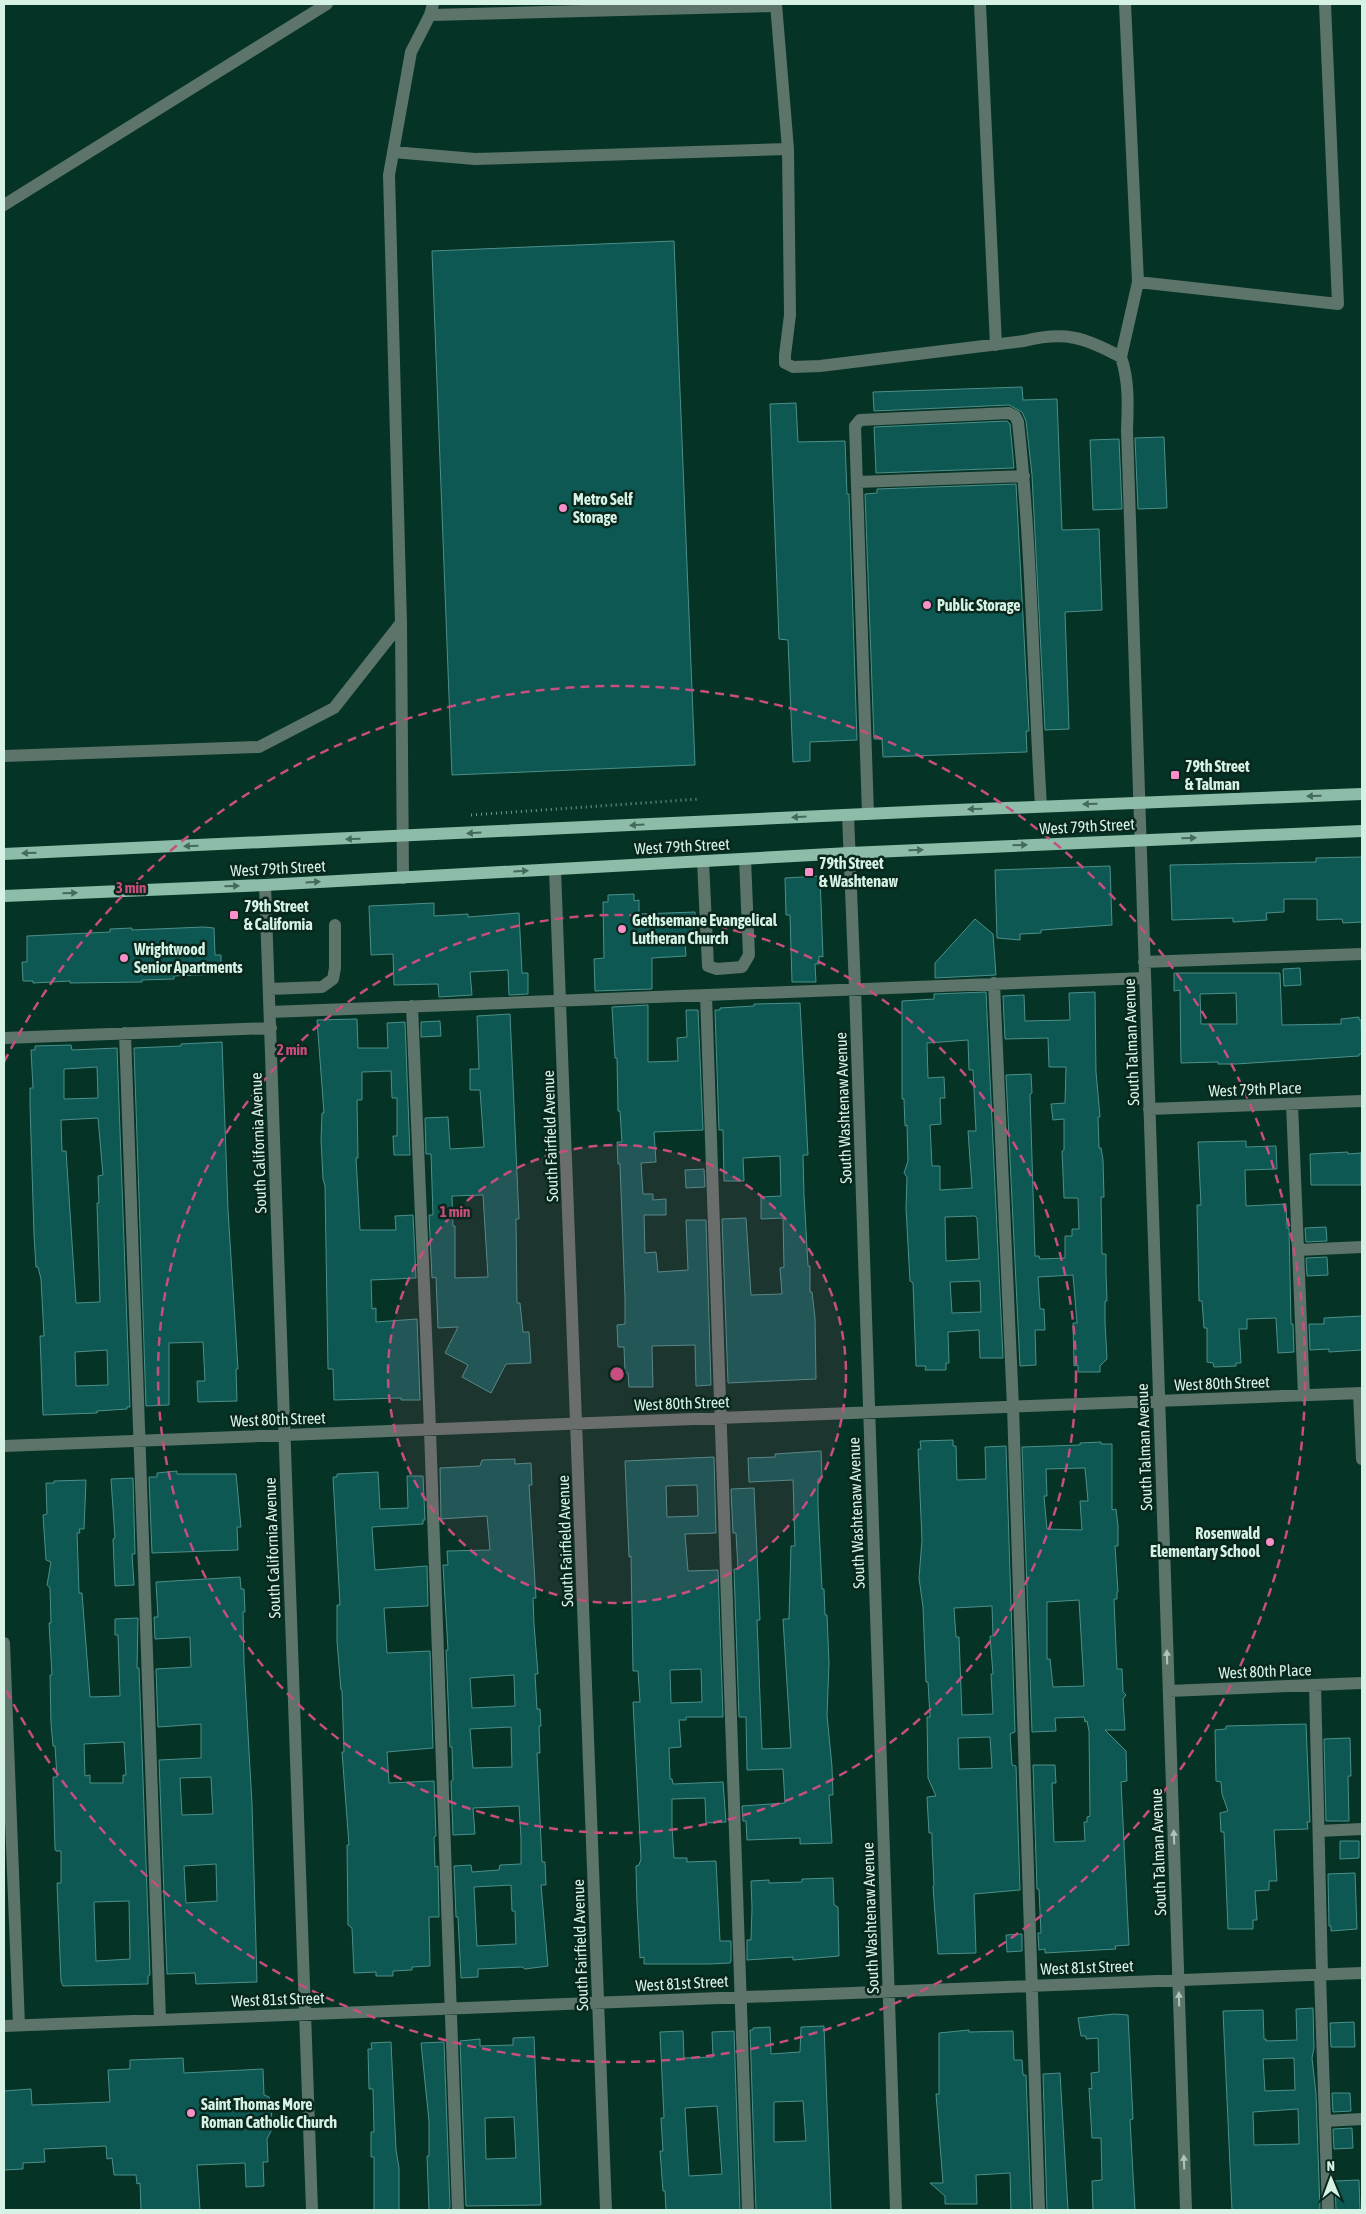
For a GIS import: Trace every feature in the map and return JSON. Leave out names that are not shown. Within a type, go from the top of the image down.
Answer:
[{"type":"main road","name":"West 79th Street","points":[[4,854],[1041,806],[1362,794]]},
{"type":"main road","name":"West 79th Street","points":[[4,896],[403,878],[849,852],[1362,831]]},
{"type":"street","points":[[4,204],[327,4]]},
{"type":"street","points":[[980,4],[996,345]]},
{"type":"street","points":[[403,878],[401,623],[390,175],[411,52],[432,10],[776,5],[788,149],[790,314],[785,355],[786,363],[793,367],[805,367],[996,345],[1047,335],[1071,336],[1099,345],[1121,356],[1138,282],[1125,4]]},
{"type":"street","points":[[1138,282],[1338,304],[1325,4]]},
{"type":"street","points":[[393,152],[475,159],[788,149]]},
{"type":"street","name":"South Talman Avenue","points":[[1121,356],[1126,374],[1128,402],[1127,440],[1186,2210]]},
{"type":"street","points":[[868,814],[855,426],[860,420],[1009,413],[1015,416],[1018,422],[1024,476],[1031,575],[1041,806]]},
{"type":"street","points":[[857,482],[1024,476]]},
{"type":"street","points":[[4,756],[259,747],[334,708],[401,623]]},
{"type":"street","name":"South Washtenaw Avenue","points":[[848,815],[896,2210]]},
{"type":"street","points":[[703,862],[708,966],[717,969],[742,966],[749,955],[745,859]]},
{"type":"street","name":"South Fairfield Avenue","points":[[554,870],[561,1002],[606,2210]]},
{"type":"street","name":"South California Avenue","points":[[265,885],[312,2210]]},
{"type":"street","points":[[269,989],[322,987],[333,979],[335,968],[335,925]]},
{"type":"street","points":[[1144,962],[1362,954]]},
{"type":"street","points":[[270,1012],[1145,978]]},
{"type":"street","points":[[994,984],[1013,1407],[1039,2210]]},
{"type":"street","points":[[706,995],[748,2210]]},
{"type":"street","points":[[412,1006],[430,1429],[458,2210]]},
{"type":"street","points":[[4,1038],[270,1028]]},
{"type":"street","points":[[125,1033],[160,2020]]},
{"type":"street","name":"West 79th Place","points":[[1149,1110],[1362,1102]]},
{"type":"street","points":[[1292,1104],[1304,1396]]},
{"type":"street","points":[[1298,1250],[1362,1248]]},
{"type":"street","points":[[1361,1393],[1362,1460]]},
{"type":"street","name":"West 80th Street","points":[[4,1446],[1361,1393]]},
{"type":"street","points":[[4,1643],[19,2025]]},
{"type":"street","name":"West 80th Place","points":[[1169,1690],[1362,1683]]},
{"type":"street","points":[[1315,1686],[1328,2210]]},
{"type":"street","points":[[1318,1831],[1362,1829]]},
{"type":"street","name":"West 81st Street","points":[[4,2026],[1362,1973]]},
{"type":"street","points":[[1325,2121],[1362,2119]]},
{"type":"path","points":[[468,815],[700,799]]},
{"type":"building","name":"Metro Self Storage","points":[[674,241],[695,765],[452,775],[432,251]]},
{"type":"building","points":[[1022,387],[1023,400],[1057,399],[1062,530],[1099,529],[1102,610],[1065,612],[1069,729],[1045,730],[1032,475],[1026,421],[1022,412],[1009,405],[874,411],[873,392]]},
{"type":"building","points":[[796,403],[798,442],[845,441],[847,494],[849,494],[857,740],[810,742],[810,761],[793,762],[788,640],[779,639],[770,404]]},
{"type":"building","points":[[1007,421],[1010,424],[1014,468],[876,473],[874,427]]},
{"type":"building","points":[[1164,437],[1167,508],[1138,509],[1135,438]]},
{"type":"building","points":[[1119,439],[1122,509],[1093,510],[1090,440]]},
{"type":"building","points":[[1016,484],[1029,731],[1026,731],[1027,752],[883,757],[882,739],[874,739],[865,494],[877,493],[877,489]]},
{"type":"building","points":[[1362,857],[1362,922],[1343,923],[1342,919],[1317,920],[1317,899],[1284,899],[1284,912],[1266,913],[1267,920],[1233,922],[1233,918],[1172,920],[1170,865],[1316,862],[1316,858]]},
{"type":"building","points":[[1110,866],[1112,925],[1041,930],[1041,933],[1020,934],[1020,940],[997,938],[995,870]]},
{"type":"building","points":[[820,876],[823,957],[819,956],[819,964],[815,964],[816,982],[792,982],[790,915],[786,915],[785,878]]},
{"type":"building","name":"Gethsemane Evangelical Lutheran Church","points":[[634,894],[634,901],[639,900],[639,914],[695,912],[696,943],[685,943],[686,956],[652,958],[652,989],[595,991],[594,959],[604,958],[603,902],[608,902],[608,895]]},
{"type":"building","points":[[434,903],[434,916],[468,914],[468,917],[519,913],[522,973],[528,973],[528,994],[509,995],[508,970],[470,972],[472,995],[439,997],[438,984],[394,985],[393,954],[371,955],[369,906]]},
{"type":"building","points":[[975,919],[993,934],[996,975],[935,978],[935,963]]},
{"type":"building","name":"Wrightwood Senior Apartments","points":[[214,928],[215,955],[221,955],[221,974],[174,976],[174,979],[142,980],[142,982],[70,983],[70,981],[33,983],[33,981],[23,981],[22,962],[27,962],[27,936],[110,932],[110,929]]},
{"type":"building","points":[[1300,968],[1301,985],[1284,986],[1283,969]]},
{"type":"building","points":[[1174,973],[1280,973],[1282,1025],[1341,1024],[1341,1019],[1359,1017],[1359,1020],[1361,1020],[1362,1054],[1359,1054],[1359,1056],[1236,1064],[1218,1064],[1218,1062],[1181,1063],[1180,990],[1174,991]],"holes":[[[1236,993],[1237,1024],[1201,1024],[1200,994]]]},
{"type":"building","points":[[986,992],[1003,1358],[980,1358],[979,1330],[948,1332],[949,1363],[946,1363],[946,1370],[925,1370],[926,1366],[916,1366],[913,1283],[910,1281],[906,1208],[907,1177],[904,1173],[908,1161],[907,1125],[905,1126],[904,1099],[902,1099],[902,1001],[934,999],[934,994]],"holes":[[[968,1040],[969,1070],[973,1070],[976,1131],[968,1131],[972,1188],[940,1190],[940,1166],[932,1166],[930,1125],[941,1124],[940,1098],[945,1098],[944,1077],[928,1078],[927,1043]],[[975,1216],[977,1218],[979,1259],[946,1261],[945,1217]],[[980,1281],[981,1312],[952,1313],[950,1282]]]},
{"type":"building","points":[[1095,992],[1096,1072],[1100,1117],[1098,1117],[1099,1148],[1101,1148],[1103,1160],[1104,1197],[1101,1197],[1102,1254],[1106,1254],[1107,1301],[1105,1301],[1105,1322],[1107,1359],[1100,1366],[1100,1372],[1078,1372],[1078,1365],[1074,1366],[1073,1323],[1077,1323],[1073,1275],[1038,1277],[1040,1309],[1044,1309],[1045,1330],[1035,1330],[1036,1365],[1020,1366],[1006,1075],[1031,1074],[1035,1256],[1039,1256],[1040,1259],[1065,1258],[1065,1236],[1072,1236],[1072,1229],[1079,1229],[1078,1198],[1064,1198],[1062,1151],[1064,1150],[1064,1119],[1053,1120],[1051,1104],[1065,1103],[1066,1067],[1049,1067],[1048,1038],[1005,1039],[1003,996],[1024,995],[1025,1021],[1070,1020],[1069,993]]},
{"type":"building","points":[[800,1003],[808,1155],[803,1155],[804,1195],[808,1266],[810,1266],[810,1292],[812,1292],[815,1318],[816,1379],[728,1383],[722,1219],[746,1218],[751,1295],[782,1294],[780,1268],[784,1267],[783,1218],[761,1219],[761,1197],[781,1196],[780,1156],[743,1158],[744,1181],[724,1181],[723,1130],[719,1130],[715,1010],[754,1006],[754,1004]]},
{"type":"building","points":[[648,1005],[648,1062],[678,1061],[677,1038],[687,1037],[686,1010],[698,1010],[703,1130],[654,1132],[656,1162],[641,1163],[643,1194],[653,1194],[653,1200],[666,1199],[666,1215],[644,1215],[645,1253],[656,1252],[658,1272],[688,1270],[686,1220],[706,1220],[711,1385],[696,1386],[695,1345],[652,1346],[653,1387],[629,1387],[628,1373],[625,1373],[624,1347],[618,1347],[617,1325],[625,1324],[625,1299],[620,1164],[618,1164],[617,1142],[622,1142],[620,1111],[618,1111],[617,1058],[615,1058],[612,1007]]},
{"type":"building","points":[[510,1014],[519,1219],[516,1219],[517,1303],[520,1303],[523,1332],[529,1332],[531,1363],[506,1364],[491,1393],[462,1377],[468,1365],[445,1353],[458,1327],[438,1328],[436,1277],[432,1278],[429,1215],[433,1215],[431,1154],[426,1154],[425,1118],[448,1117],[450,1149],[484,1147],[480,1090],[470,1090],[470,1069],[479,1069],[477,1016]],"holes":[[[483,1195],[488,1277],[455,1278],[455,1226],[453,1226],[452,1196]]]},
{"type":"building","points":[[357,1019],[358,1048],[388,1048],[387,1023],[405,1022],[410,1155],[394,1155],[393,1136],[397,1136],[397,1098],[392,1098],[391,1071],[362,1072],[362,1100],[357,1100],[358,1158],[356,1158],[360,1230],[396,1230],[395,1216],[413,1215],[416,1278],[371,1280],[372,1309],[376,1308],[376,1322],[417,1319],[420,1400],[401,1400],[401,1398],[334,1400],[333,1369],[328,1369],[325,1186],[321,1140],[322,1113],[324,1113],[317,1020]]},
{"type":"building","points":[[440,1021],[441,1036],[421,1037],[421,1022]]},
{"type":"building","points":[[222,1042],[228,1210],[238,1369],[236,1369],[237,1401],[198,1402],[197,1381],[205,1381],[203,1342],[169,1343],[169,1405],[146,1406],[134,1048]]},
{"type":"building","points":[[71,1045],[72,1050],[117,1048],[130,1407],[127,1407],[127,1409],[97,1411],[97,1413],[43,1415],[40,1336],[44,1336],[41,1279],[38,1267],[36,1267],[34,1235],[30,1104],[30,1088],[33,1088],[31,1050],[35,1050],[35,1046]],"holes":[[[97,1067],[98,1098],[64,1099],[64,1069]],[[98,1118],[103,1175],[98,1176],[99,1203],[97,1203],[100,1302],[76,1303],[66,1151],[62,1151],[61,1120]],[[107,1350],[108,1385],[76,1386],[75,1352]]]},
{"type":"building","points":[[1246,1141],[1246,1147],[1276,1146],[1277,1169],[1245,1170],[1246,1206],[1286,1204],[1287,1228],[1289,1228],[1291,1324],[1293,1324],[1294,1352],[1278,1353],[1276,1318],[1247,1319],[1247,1329],[1239,1329],[1241,1363],[1236,1363],[1236,1366],[1214,1367],[1213,1363],[1207,1362],[1207,1328],[1204,1328],[1202,1301],[1199,1301],[1197,1205],[1201,1205],[1198,1142]]},
{"type":"building","points":[[1348,1152],[1348,1154],[1361,1153],[1361,1185],[1311,1185],[1310,1154]]},
{"type":"building","points":[[704,1169],[705,1187],[686,1188],[685,1170]]},
{"type":"building","points":[[1326,1227],[1327,1241],[1306,1242],[1305,1228]]},
{"type":"building","points":[[1327,1257],[1328,1275],[1307,1276],[1306,1258]]},
{"type":"building","points":[[1362,1316],[1362,1350],[1329,1352],[1329,1349],[1310,1350],[1309,1324],[1324,1324],[1324,1318]]},
{"type":"building","points":[[953,1440],[953,1446],[956,1446],[957,1480],[986,1479],[985,1447],[1006,1446],[1015,1732],[1010,1734],[1012,1765],[1016,1766],[1020,1890],[974,1894],[976,1953],[938,1954],[933,1886],[932,1833],[929,1833],[927,1797],[936,1796],[928,1778],[927,1717],[930,1717],[928,1682],[926,1682],[923,1607],[919,1578],[922,1540],[918,1449],[921,1449],[920,1441]],"holes":[[[992,1606],[993,1636],[990,1636],[993,1674],[991,1674],[993,1714],[962,1715],[959,1637],[956,1637],[954,1608]],[[990,1737],[992,1768],[959,1769],[958,1738]]]},
{"type":"building","points":[[1101,1442],[1101,1444],[1112,1444],[1112,1510],[1116,1509],[1118,1526],[1118,1546],[1115,1546],[1118,1592],[1117,1599],[1114,1599],[1117,1669],[1122,1669],[1123,1692],[1126,1695],[1123,1699],[1125,1730],[1105,1730],[1126,1751],[1127,1781],[1121,1782],[1129,1945],[1115,1946],[1116,1949],[1045,1953],[1045,1949],[1039,1950],[1038,1933],[1041,1933],[1039,1889],[1037,1889],[1033,1765],[1055,1765],[1056,1783],[1052,1783],[1054,1842],[1085,1841],[1084,1822],[1087,1822],[1087,1817],[1090,1816],[1089,1731],[1084,1717],[1055,1718],[1056,1731],[1032,1732],[1022,1447],[1080,1445],[1080,1443]],"holes":[[[1085,1468],[1088,1501],[1080,1501],[1082,1530],[1047,1529],[1044,1496],[1047,1496],[1046,1469]],[[1079,1600],[1084,1686],[1053,1687],[1050,1659],[1047,1659],[1047,1602]]]},
{"type":"building","points":[[821,1451],[822,1478],[818,1479],[818,1506],[822,1589],[824,1589],[825,1615],[827,1615],[829,1663],[827,1715],[832,1767],[833,1795],[829,1795],[832,1843],[800,1844],[800,1838],[747,1840],[746,1821],[743,1821],[742,1806],[785,1803],[783,1769],[747,1770],[746,1717],[739,1717],[734,1569],[738,1569],[736,1533],[733,1533],[731,1489],[754,1488],[760,1620],[757,1620],[762,1749],[791,1748],[783,1619],[789,1619],[791,1546],[795,1546],[793,1480],[749,1482],[748,1458],[775,1457],[775,1454]]},
{"type":"building","points":[[714,1457],[716,1533],[685,1534],[688,1571],[718,1570],[723,1717],[686,1717],[686,1720],[679,1720],[681,1747],[669,1748],[670,1779],[672,1779],[673,1784],[723,1782],[726,1822],[706,1823],[705,1798],[672,1799],[672,1826],[674,1858],[687,1858],[687,1862],[716,1861],[720,1941],[731,1941],[730,1963],[644,1964],[644,1957],[640,1958],[636,1866],[639,1865],[641,1859],[633,1702],[640,1702],[638,1671],[633,1671],[631,1556],[629,1557],[625,1461]],"holes":[[[697,1485],[698,1516],[667,1517],[666,1486]],[[701,1669],[702,1702],[671,1703],[670,1670]]]},
{"type":"building","points":[[515,1459],[515,1464],[531,1463],[532,1485],[529,1485],[536,1598],[533,1598],[534,1624],[538,1674],[535,1674],[537,1709],[540,1709],[541,1726],[539,1726],[540,1753],[537,1753],[542,1862],[545,1862],[546,1885],[541,1885],[548,1966],[525,1969],[522,1967],[478,1969],[478,1977],[461,1978],[454,1866],[471,1865],[472,1872],[499,1870],[500,1865],[521,1864],[519,1806],[473,1808],[475,1834],[453,1835],[452,1747],[450,1747],[446,1650],[448,1650],[443,1565],[448,1565],[447,1551],[490,1550],[487,1516],[441,1519],[440,1468],[480,1466],[482,1460]],"holes":[[[514,1675],[515,1706],[472,1708],[470,1678]],[[511,1727],[512,1767],[473,1768],[470,1729]],[[511,1885],[512,1911],[515,1911],[516,1944],[477,1946],[474,1887]]]},
{"type":"building","points":[[177,1471],[177,1474],[236,1474],[241,1527],[237,1527],[238,1550],[152,1553],[149,1477],[157,1477],[157,1473]]},
{"type":"building","points":[[378,1472],[380,1509],[408,1508],[407,1476],[423,1476],[425,1520],[423,1520],[423,1524],[372,1527],[375,1570],[427,1566],[428,1606],[384,1608],[387,1653],[430,1651],[433,1748],[387,1752],[389,1783],[434,1781],[435,1867],[438,1866],[439,1917],[429,1917],[430,1966],[412,1967],[412,1970],[393,1971],[393,1976],[376,1976],[376,1972],[354,1973],[352,1928],[348,1925],[347,1845],[349,1845],[342,1752],[344,1752],[342,1690],[337,1641],[337,1605],[340,1605],[333,1477],[337,1477],[337,1474]]},
{"type":"building","points":[[133,1478],[135,1554],[132,1554],[134,1585],[115,1586],[113,1539],[115,1538],[111,1479]]},
{"type":"building","points":[[86,1480],[84,1529],[79,1529],[80,1533],[77,1533],[79,1593],[82,1593],[90,1697],[120,1696],[118,1635],[115,1635],[115,1619],[138,1618],[137,1668],[139,1668],[150,1975],[148,1976],[148,1984],[63,1986],[61,1981],[57,1883],[61,1883],[61,1851],[56,1851],[55,1849],[53,1777],[57,1777],[51,1724],[50,1588],[47,1585],[51,1562],[46,1560],[43,1515],[47,1514],[46,1483],[54,1483],[54,1481]],"holes":[[[124,1742],[126,1775],[123,1775],[123,1783],[90,1783],[90,1775],[85,1776],[84,1744]],[[129,1901],[130,1959],[96,1961],[94,1902]]]},
{"type":"building","points":[[240,1577],[241,1589],[244,1589],[244,1663],[252,1804],[257,1982],[196,1984],[195,1973],[167,1974],[159,1760],[201,1758],[201,1724],[158,1727],[156,1669],[191,1667],[190,1637],[155,1639],[154,1617],[158,1617],[156,1582]],"holes":[[[211,1777],[213,1814],[182,1815],[180,1778]],[[216,1864],[217,1901],[186,1903],[184,1866]]]},
{"type":"building","points":[[1306,1724],[1310,1822],[1307,1822],[1308,1829],[1274,1830],[1277,1881],[1269,1881],[1269,1890],[1255,1891],[1257,1920],[1253,1920],[1253,1929],[1228,1929],[1224,1832],[1221,1832],[1220,1813],[1228,1811],[1222,1794],[1221,1782],[1216,1781],[1215,1730],[1226,1729],[1226,1726]]},
{"type":"building","points":[[1350,1738],[1351,1776],[1348,1776],[1349,1821],[1326,1821],[1324,1739]]},
{"type":"building","points":[[1340,1841],[1359,1841],[1359,1858],[1340,1859]]},
{"type":"building","points":[[1355,1873],[1357,1929],[1331,1931],[1331,1926],[1329,1926],[1328,1874]]},
{"type":"building","points":[[833,1878],[834,1905],[838,1907],[839,1956],[793,1960],[793,1957],[747,1960],[747,1940],[751,1940],[751,1881],[769,1880],[769,1883],[802,1882],[802,1879]]},
{"type":"building","points":[[1022,1934],[1022,1951],[1007,1952],[1006,1935]]},
{"type":"building","points":[[1313,2008],[1314,2048],[1312,2058],[1316,2094],[1320,2210],[1232,2210],[1223,2011],[1263,2010],[1264,2039],[1266,2041],[1297,2040],[1296,2009]],"holes":[[[1294,2058],[1295,2090],[1265,2091],[1263,2059]],[[1298,2109],[1299,2144],[1254,2145],[1253,2112]]]},
{"type":"building","points":[[1114,2014],[1128,2015],[1133,2119],[1130,2120],[1135,2210],[1093,2210],[1092,2181],[1102,2180],[1101,2138],[1092,2138],[1089,2088],[1092,2089],[1091,2073],[1099,2072],[1098,2038],[1086,2039],[1086,2036],[1081,2036],[1078,2018]]},
{"type":"building","points":[[1354,2022],[1355,2047],[1331,2047],[1330,2023]]},
{"type":"building","points":[[824,2026],[831,2210],[756,2210],[750,2030],[753,2030],[753,2028],[770,2027],[771,2054],[800,2052],[801,2027]],"holes":[[[803,2101],[806,2141],[774,2142],[774,2102]]]},
{"type":"building","points":[[969,2030],[969,2032],[1013,2031],[1014,2060],[1022,2060],[1023,2075],[1026,2075],[1031,2210],[1011,2210],[1010,2173],[976,2175],[977,2204],[945,2204],[945,2196],[930,2183],[943,2183],[936,2094],[939,2094],[939,2033]]},
{"type":"building","points":[[683,2031],[684,2058],[713,2057],[712,2032],[734,2031],[740,2210],[666,2210],[660,2151],[663,2151],[661,2118],[664,2118],[660,2032]],"holes":[[[717,2106],[722,2174],[689,2176],[685,2108]]]},
{"type":"building","points":[[534,2037],[541,2205],[466,2206],[460,2041],[480,2039],[480,2046],[513,2045],[513,2038]],"holes":[[[514,2117],[516,2158],[486,2159],[485,2118]]]},
{"type":"building","points":[[391,2042],[396,2150],[399,2168],[399,2210],[374,2210],[374,2157],[371,2157],[371,2132],[374,2132],[373,2089],[369,2089],[368,2049],[372,2049],[371,2043]]},
{"type":"building","points":[[444,2042],[450,2207],[448,2210],[429,2210],[427,2156],[429,2156],[429,2121],[421,2043]]},
{"type":"building","name":"Saint Thomas More Roman Catholic Church","points":[[183,2058],[184,2073],[263,2069],[264,2095],[269,2097],[272,2106],[271,2131],[267,2139],[268,2162],[263,2162],[264,2186],[246,2187],[245,2163],[197,2165],[200,2210],[141,2210],[140,2183],[137,2184],[136,2175],[114,2175],[112,2158],[107,2159],[106,2146],[44,2149],[45,2162],[23,2163],[23,2169],[4,2170],[4,2091],[31,2089],[32,2105],[110,2102],[108,2070],[130,2069],[130,2060]]},
{"type":"building","points":[[1060,2073],[1068,2210],[1047,2210],[1043,2074]]},
{"type":"building","points":[[1332,2093],[1350,2093],[1351,2111],[1333,2112]]},
{"type":"building","points":[[1352,2128],[1353,2148],[1334,2149],[1333,2129]]},
{"type":"building","points":[[1359,2180],[1360,2210],[1336,2210],[1335,2181]]},
{"type":"place","name":"Metro Self Storage","points":[[563,508]]},
{"type":"place","name":"Public Storage","points":[[927,605]]},
{"type":"place","name":"79th Street & Talman","points":[[1175,775]]},
{"type":"place","name":"79th Street & Washtenaw","points":[[809,872]]},
{"type":"place","name":"79th Street & California","points":[[234,915]]},
{"type":"place","name":"Gethsemane Evangelical Lutheran Church","points":[[622,929]]},
{"type":"place","name":"Wrightwood Senior Apartments","points":[[124,958]]},
{"type":"place","name":"Rosenwald Elementary School","points":[[1270,1542]]},
{"type":"place","name":"Saint Thomas More Roman Catholic Church","points":[[191,2113]]}]
